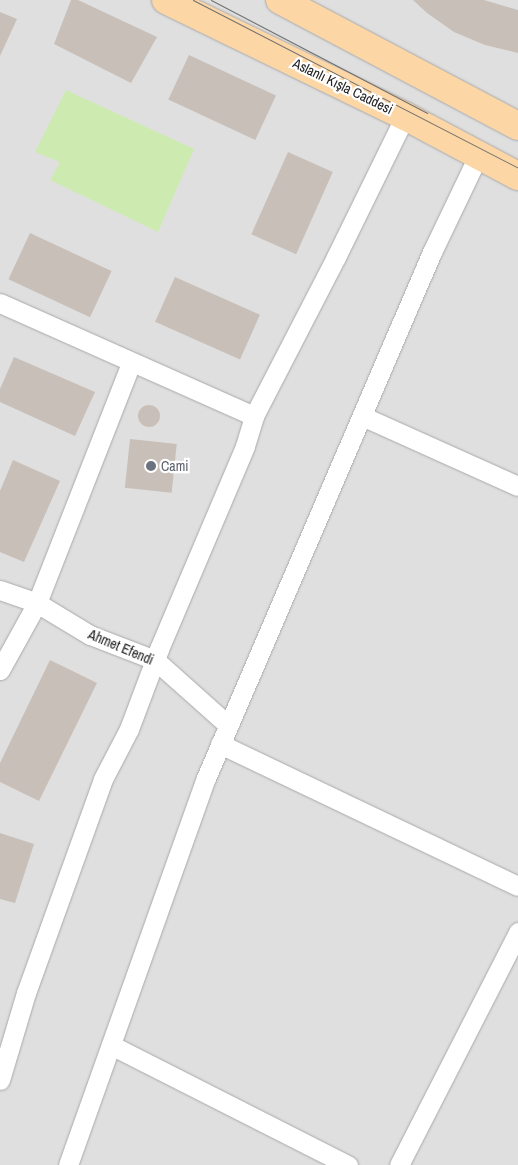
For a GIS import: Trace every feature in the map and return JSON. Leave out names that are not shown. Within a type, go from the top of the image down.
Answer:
[{"type":"main road","name":"Aslanlı Kışla Caddesi","points":[[166,0],[405,116],[518,176]]},
{"type":"main road","points":[[280,0],[518,126]]},
{"type":"street","points":[[0,1080],[26,993],[103,779],[129,729],[155,660],[245,446],[254,416],[405,116]]},
{"type":"street","points":[[68,1165],[228,724],[432,252],[479,154]]},
{"type":"street","points":[[0,303],[131,363],[254,416]]},
{"type":"street","points":[[0,670],[38,603],[131,363]]},
{"type":"street","points":[[362,416],[518,486]]},
{"type":"street","name":"Ahmet Efendi","points":[[0,590],[38,603],[90,635],[155,660],[228,724]]},
{"type":"street","points":[[220,744],[518,886]]},
{"type":"street","points":[[399,1165],[518,932]]},
{"type":"street","points":[[111,1045],[348,1165]]},
{"type":"shaded area","points":[[0,0],[518,0],[518,1165],[0,1165]]},
{"type":"green space","points":[[66,90],[194,149],[158,232],[50,180],[60,162],[35,152]]},
{"type":"building","points":[[71,0],[78,0],[157,37],[131,83],[54,44]]},
{"type":"building","points":[[413,0],[484,0],[518,10],[518,53],[485,45],[454,32],[427,13]]},
{"type":"building","points":[[0,12],[17,19],[0,56]]},
{"type":"building","points":[[189,55],[276,96],[255,140],[168,99]]},
{"type":"building","points":[[288,152],[333,172],[296,254],[251,234]]},
{"type":"building","points":[[30,233],[112,271],[90,317],[8,279]]},
{"type":"building","points":[[175,277],[260,315],[240,360],[155,322]]},
{"type":"building","points":[[14,357],[95,392],[75,436],[0,402],[0,389]]},
{"type":"building","points":[[149,405],[157,408],[160,416],[157,424],[149,427],[141,424],[138,416],[141,408]]},
{"type":"building","name":"Cami","points":[[130,439],[177,444],[172,493],[125,488]]},
{"type":"building","points":[[13,460],[60,481],[24,562],[0,552],[0,491]]},
{"type":"building","points":[[50,660],[97,683],[39,801],[0,782],[0,763]]},
{"type":"building","points":[[0,833],[34,844],[15,903],[0,899]]},
{"type":"tram line","points":[[193,0],[518,168]]},
{"type":"tram line","points":[[211,0],[427,113]]},
{"type":"place","name":"Cami","points":[[151,466]]}]
